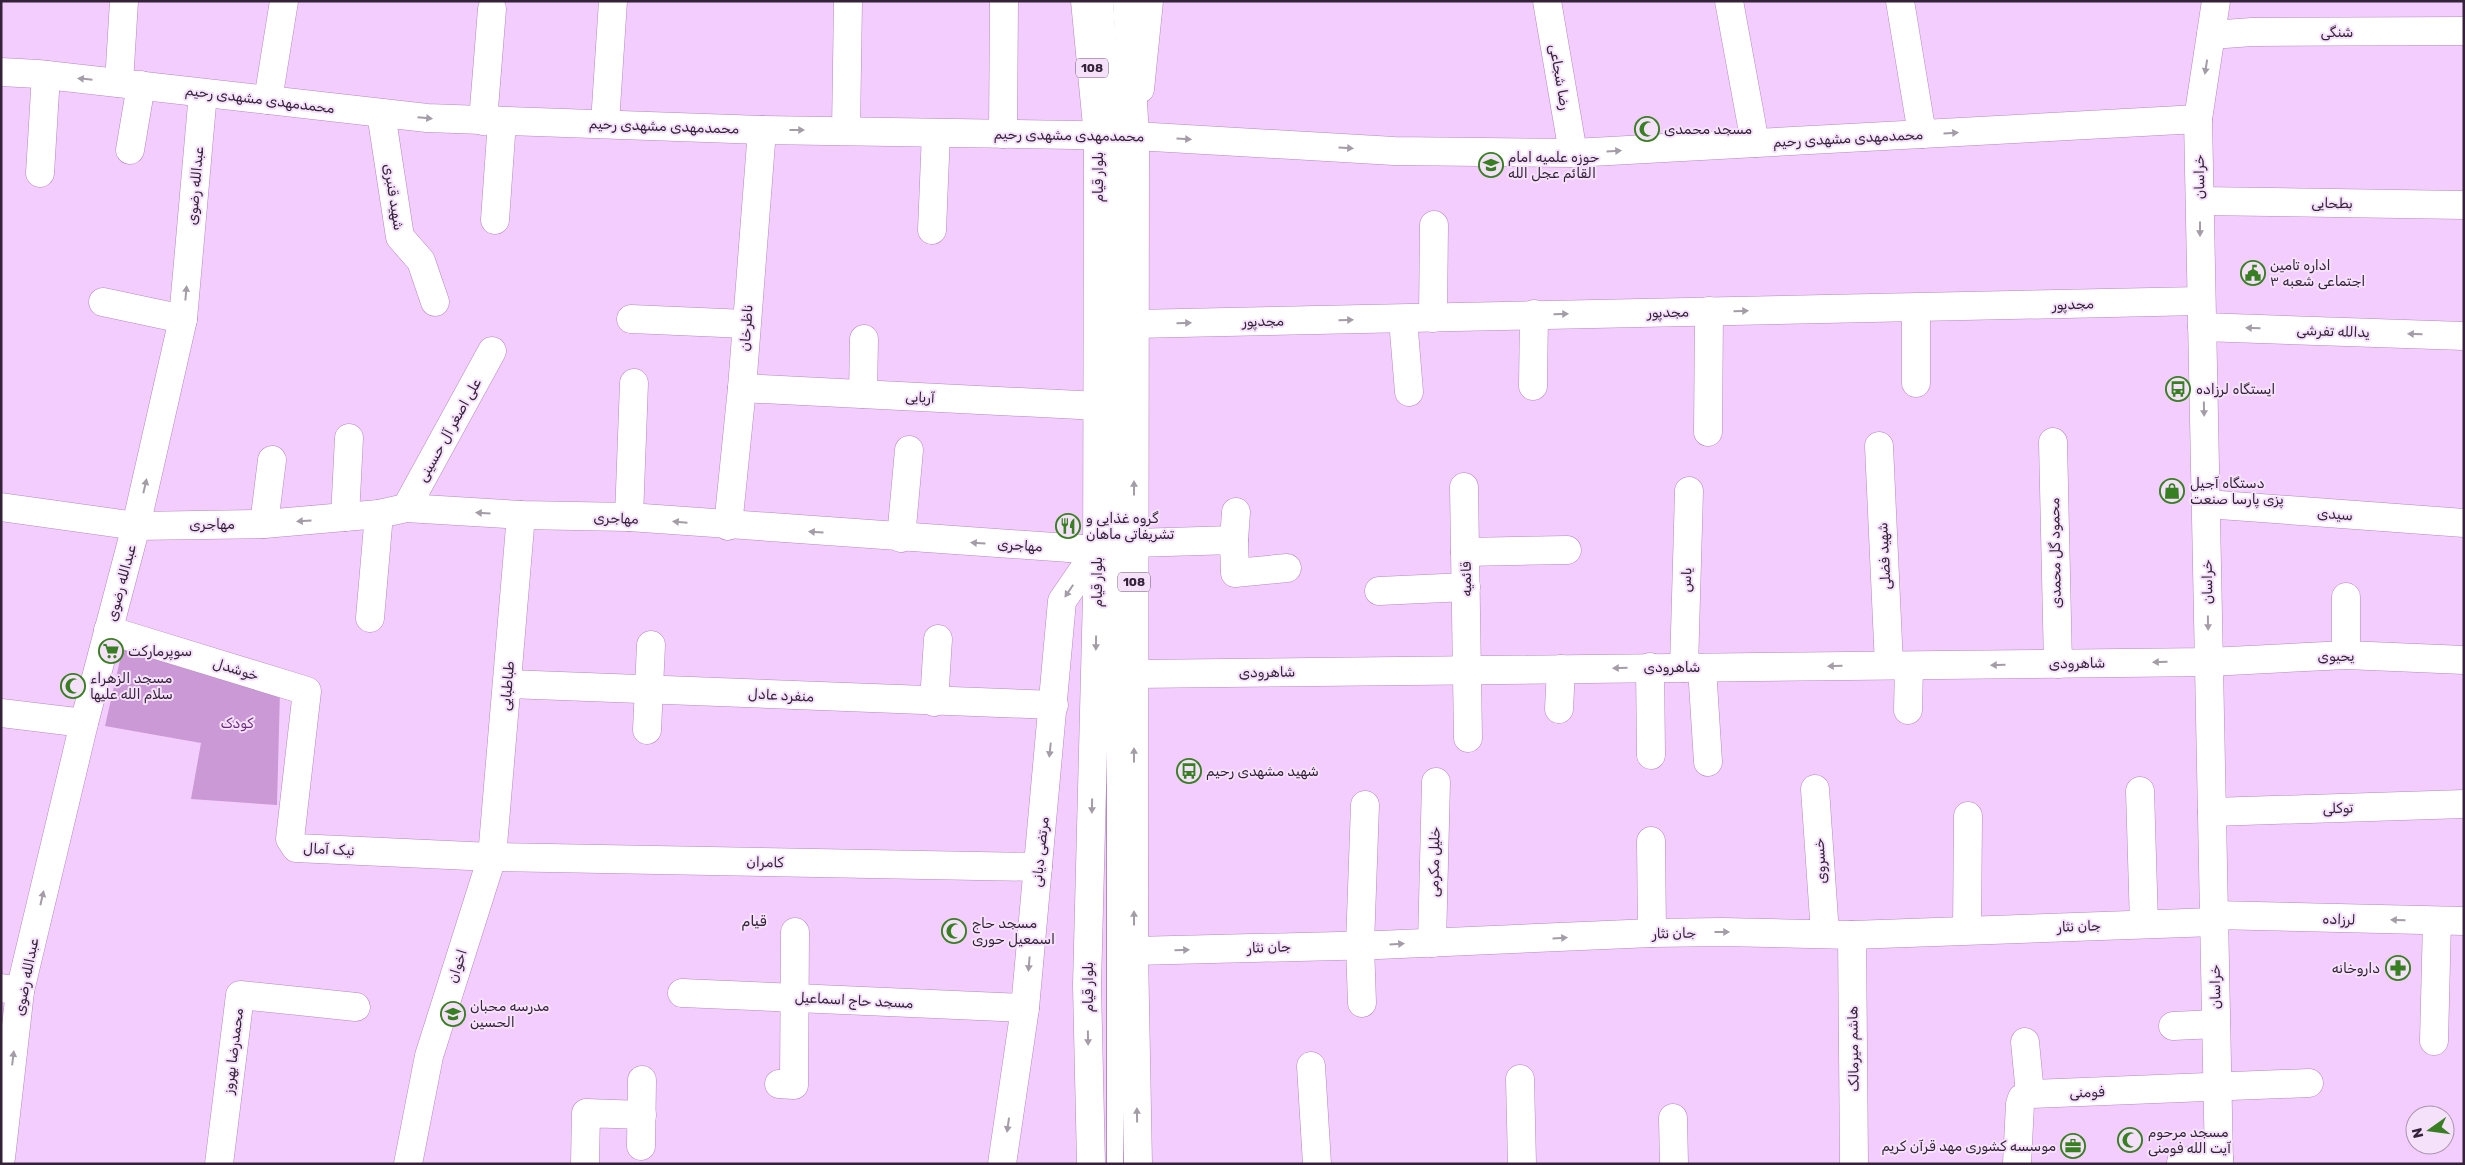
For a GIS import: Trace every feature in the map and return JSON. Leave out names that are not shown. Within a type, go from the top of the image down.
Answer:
[{"type":"street","points":[[124,1],[130,84],[130,150]]},
{"type":"street","points":[[268,100],[284,1]]},
{"type":"street","points":[[605,123],[613,1]]},
{"type":"street","points":[[846,130],[848,1]]},
{"type":"street","points":[[1003,134],[1004,1]]},
{"type":"street","name":"بلوار قیام","points":[[1085,1],[1116,136],[1135,324],[1134,951],[1138,1164]]},
{"type":"street","name":"بلوار قیام","points":[[1091,1164],[1087,985],[1099,406],[1116,136],[1127,1]]},
{"type":"street","points":[[1116,136],[1149,1]]},
{"type":"street","name":"رضا شجاعی","points":[[1547,1],[1573,153]]},
{"type":"street","points":[[1729,1],[1755,143]]},
{"type":"street","points":[[1900,1],[1922,134]]},
{"type":"street","name":"خراسان","points":[[2216,1],[2198,119],[2219,1161]]},
{"type":"street","points":[[492,9],[495,220]]},
{"type":"street","name":"شنگی","points":[[2211,35],[2464,31]]},
{"type":"street","name":"محمدمهدی مشهدی رحیم","points":[[1,72],[130,84],[381,113],[493,121],[605,123],[762,130],[1116,136],[1394,151],[1573,153],[2198,119]]},
{"type":"street","points":[[40,173],[46,75]]},
{"type":"street","name":"عبدالله رضوی","points":[[1,1158],[11,990],[136,526],[183,319],[203,93]]},
{"type":"street","name":"شهید قنبری","points":[[381,113],[400,237],[421,261],[435,302]]},
{"type":"street","name":"ناظرخان","points":[[728,526],[742,388],[762,130]]},
{"type":"street","points":[[932,230],[936,133]]},
{"type":"street","name":"بطحایی","points":[[2200,201],[2464,205]]},
{"type":"street","points":[[1433,318],[1434,225]]},
{"type":"street","points":[[103,302],[183,319]]},
{"type":"street","points":[[1916,309],[1916,383]]},
{"type":"street","name":"مجدپور","points":[[1135,324],[1403,319],[1534,314],[1916,309],[2201,314]]},
{"type":"street","points":[[1708,432],[1709,311]]},
{"type":"street","points":[[1534,314],[1534,386]]},
{"type":"street","name":"یدالله تفرشی","points":[[2201,314],[2464,336]]},
{"type":"street","points":[[631,319],[746,324]]},
{"type":"street","points":[[1403,319],[1409,392]]},
{"type":"street","points":[[863,394],[864,338]]},
{"type":"street","name":"علی اصغر آل حسینی","points":[[406,508],[492,351]]},
{"type":"street","points":[[629,518],[634,383]]},
{"type":"street","name":"آریایی","points":[[742,388],[1099,406]]},
{"type":"street","points":[[346,517],[349,438]]},
{"type":"street","name":"محمود گل محمدی","points":[[2053,442],[2058,664]]},
{"type":"street","name":"شهید فضلی","points":[[1879,446],[1899,666],[1908,710]]},
{"type":"street","points":[[901,538],[908,450]]},
{"type":"street","points":[[264,524],[272,460]]},
{"type":"street","name":"قائمیه","points":[[1464,488],[1468,738]]},
{"type":"street","name":"یاس","points":[[1689,492],[1693,668],[1708,762]]},
{"type":"street","name":"سیدی","points":[[2206,504],[2464,523]]},
{"type":"street","name":"مهاجری","points":[[1,507],[136,526],[264,524],[379,514],[406,508],[521,515],[629,518],[1097,550]]},
{"type":"street","points":[[1236,512],[1234,540],[1235,573],[1287,568]]},
{"type":"street","points":[[370,618],[379,514]]},
{"type":"street","name":"طباطبایی","points":[[492,857],[521,515]]},
{"type":"street","points":[[1134,543],[1234,540]]},
{"type":"street","name":"مرتضی دیانی","points":[[1002,1164],[1025,1008],[1062,601],[1097,550]]},
{"type":"street","points":[[1465,552],[1567,550]]},
{"type":"street","points":[[1379,590],[1466,588]]},
{"type":"street","points":[[2346,597],[2346,655]]},
{"type":"street","name":"خوشدل","points":[[108,630],[306,691]]},
{"type":"street","points":[[934,702],[938,640]]},
{"type":"street","points":[[646,730],[651,645]]},
{"type":"street","name":"یحیوی","points":[[2209,662],[2346,655],[2464,660]]},
{"type":"street","name":"شاهرودی","points":[[1134,674],[2209,662]]},
{"type":"street","points":[[1650,667],[1651,755]]},
{"type":"street","points":[[1559,709],[1561,669]]},
{"type":"street","name":"منفرد عادل","points":[[508,684],[649,688],[934,702],[1054,705]]},
{"type":"street","name":"نیک آمال","points":[[306,691],[290,838],[296,848],[492,857]]},
{"type":"street","points":[[1,713],[84,723]]},
{"type":"street","name":"خلیل مکرمی","points":[[1432,943],[1436,782]]},
{"type":"street","name":"خسروی","points":[[1815,789],[1825,934]]},
{"type":"street","points":[[2140,791],[2144,924]]},
{"type":"street","name":"توکلی","points":[[2212,812],[2464,804]]},
{"type":"street","points":[[1362,1002],[1360,945],[1365,805]]},
{"type":"street","points":[[1967,929],[1968,816]]},
{"type":"street","points":[[1651,840],[1652,933]]},
{"type":"street","name":"کامران","points":[[492,857],[1038,867]]},
{"type":"street","name":"اخوان","points":[[408,1164],[429,1056],[492,857]]},
{"type":"street","name":"جان نثار","points":[[1134,951],[1432,943],[1652,933],[1722,932],[1852,935],[1967,929],[2144,924],[2214,918]]},
{"type":"street","name":"لرزاده","points":[[2214,918],[2464,921]]},
{"type":"street","points":[[2434,1042],[2437,921]]},
{"type":"street","points":[[779,1084],[794,1085],[795,932]]},
{"type":"street","name":"هاشم میرمالک","points":[[1852,935],[1854,1164]]},
{"type":"street","name":"مسجد حاج اسماعیل","points":[[682,993],[1025,1008]]},
{"type":"street","name":"محمدرضا بهروز","points":[[220,1164],[240,995],[356,1007]]},
{"type":"street","points":[[2173,1026],[2216,1024]]},
{"type":"street","points":[[2017,1164],[2020,1104],[2022,1098],[2030,1094],[2025,1042]]},
{"type":"street","points":[[1311,1066],[1317,1164]]},
{"type":"street","points":[[1520,1079],[1522,1164]]},
{"type":"street","points":[[641,1146],[642,1080]]},
{"type":"street","name":"فومنی","points":[[2030,1094],[2308,1083]]},
{"type":"street","points":[[585,1164],[586,1113],[642,1115]]},
{"type":"street","points":[[1673,1118],[1674,1164]]},
{"type":"street","points":[[2181,1162],[2219,1161]]},
{"type":"lane","points":[[1105,1],[1116,136],[1114,1164]]},
{"type":"green space","name":"کودک","points":[[123,647],[280,691],[277,805],[191,799],[201,743],[105,726]]},
{"type":"place","name":"مسجد محمدی","points":[[1647,129]]},
{"type":"place","name":"حوزه علمیه امام القائم عجل الله","points":[[1491,165]]},
{"type":"place","name":"اداره تامین اجتماعی شعبه ۳","points":[[2253,273]]},
{"type":"place","name":"ایستگاه لرزاده","points":[[2178,389]]},
{"type":"place","name":"دستگاه آجیل پزی پارسا صنعت","points":[[2172,491]]},
{"type":"place","name":"گروه غذایی و تشریفاتی ماهان","points":[[1068,526]]},
{"type":"place","name":"سوپرمارکت","points":[[111,651]]},
{"type":"place","name":"مسجد الزهراء سلام الله علیها","points":[[73,686]]},
{"type":"place","name":"شهید مشهدی رحیم","points":[[1189,771]]},
{"type":"place","name":"مسجد حاج اسمعیل حوری","points":[[954,931]]},
{"type":"place","name":"داروخانه","points":[[2398,968]]},
{"type":"place","name":"مدرسه محبان الحسین","points":[[453,1014]]},
{"type":"place","name":"مسجد مرحوم آیت الله فومنی","points":[[2130,1140]]},
{"type":"place","name":"موسسه کشوری مهد قرآن کریم","points":[[2073,1146]]},
{"type":"district","name":"قیام","points":[[754,921]]}]
